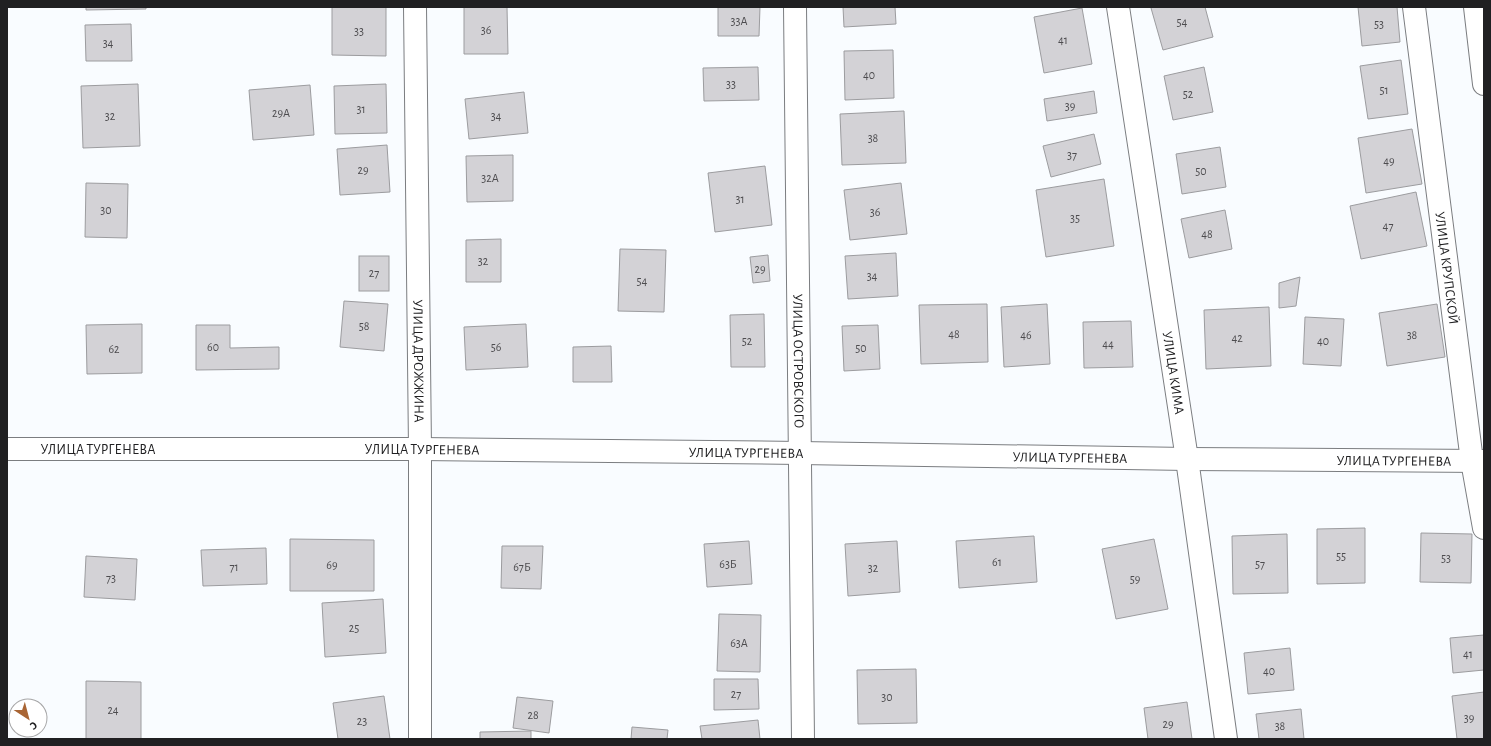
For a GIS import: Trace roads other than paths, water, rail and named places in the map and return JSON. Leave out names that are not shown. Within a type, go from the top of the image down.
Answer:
[{"type":"street","name":"УЛИЦА ДРОЖЖИНА","points":[[415,7],[420,449],[420,739]]},
{"type":"street","name":"УЛИЦА ОСТРОВСКОГО","points":[[795,7],[803,739]]},
{"type":"street","name":"УЛИЦА КИМА","points":[[1118,7],[1187,459],[1226,739]]},
{"type":"street","name":"УЛИЦА КРУПСКОЙ","points":[[1414,7],[1478,461],[1484,528]]},
{"type":"street","points":[[1474,7],[1484,84]]},
{"type":"street","name":"УЛИЦА ТУРГЕНЕВА","points":[[7,449],[420,449],[1187,459],[1478,461]]}]
